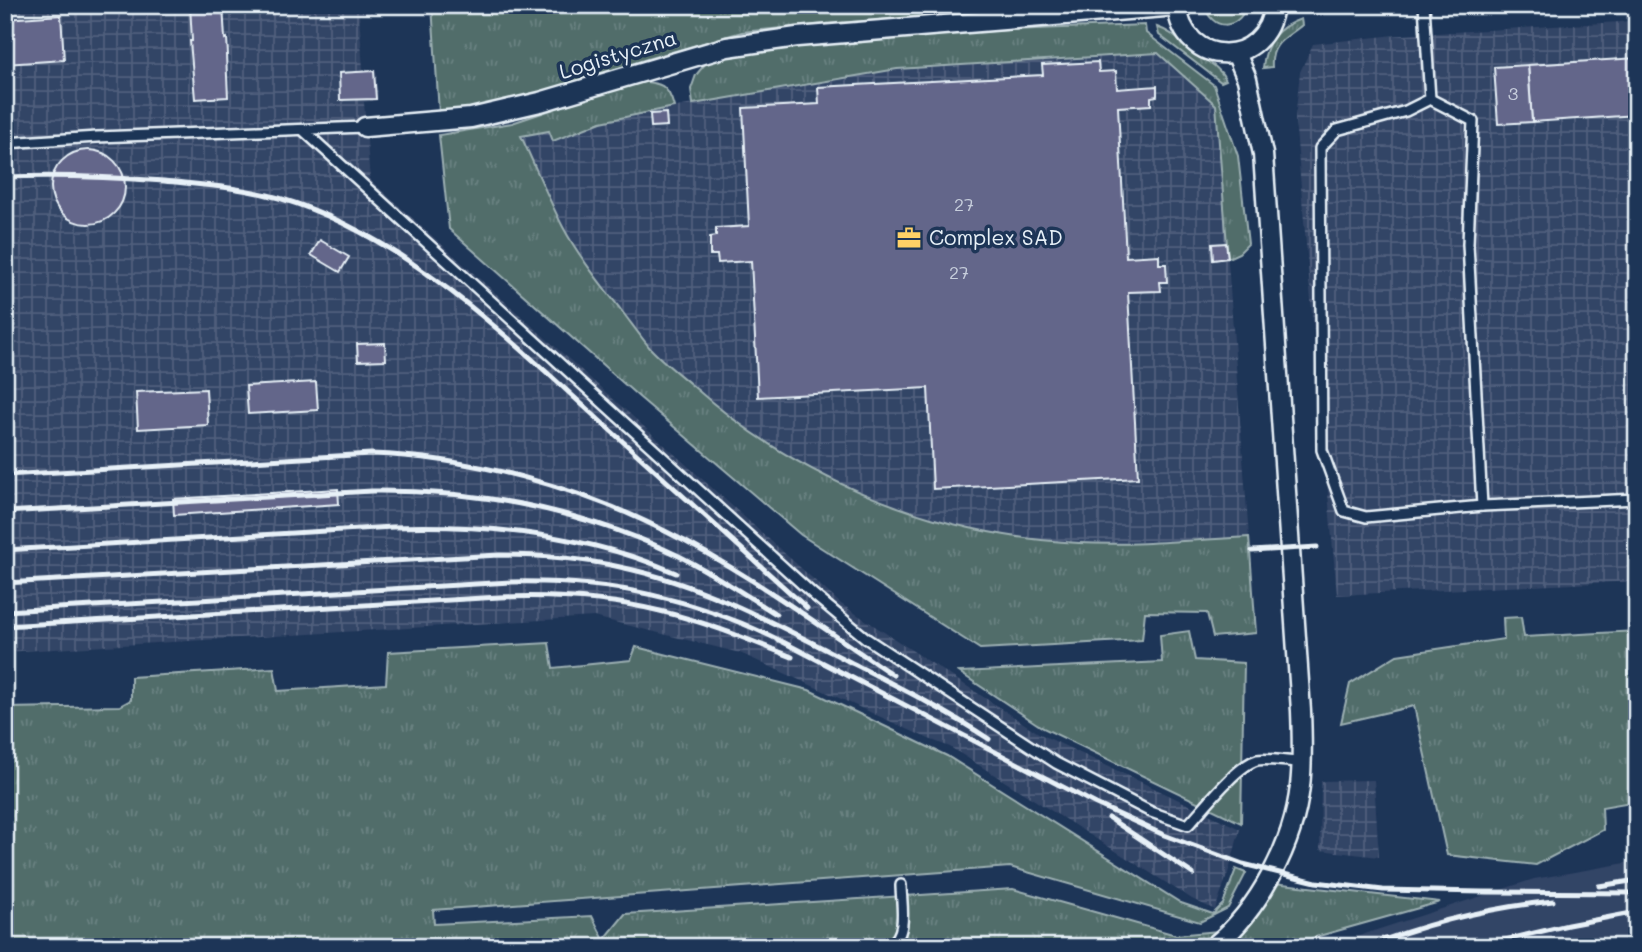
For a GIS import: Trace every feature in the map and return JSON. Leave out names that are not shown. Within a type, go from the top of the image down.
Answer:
[{"type":"street","points":[[1177,6],[1182,28],[1188,37],[1211,52],[1224,54],[1248,48],[1264,34],[1272,19],[1274,5]]},
{"type":"street","name":"Logistyczna","points":[[365,127],[471,118],[540,102],[727,47],[797,37],[1177,6]]},
{"type":"street","points":[[1213,947],[1243,918],[1280,858],[1293,824],[1302,762],[1301,710],[1263,154],[1250,89],[1236,52]]},
{"type":"lane","points":[[1424,5],[1430,99]]},
{"type":"lane","points":[[1430,99],[1406,111],[1338,130],[1320,148],[1322,450],[1344,511],[1366,517],[1482,506],[1637,499]]},
{"type":"lane","points":[[1430,99],[1473,121],[1468,244],[1482,506]]},
{"type":"lane","points":[[5,143],[365,127]]},
{"type":"lane","points":[[303,130],[814,595],[867,639],[1055,763],[1151,812],[1188,825],[1244,767],[1258,760],[1302,762]]},
{"type":"lane","points":[[877,947],[888,945],[897,939],[902,927],[901,886]]},
{"type":"shaded area","points":[[5,5],[380,5],[380,12],[359,14],[363,69],[376,69],[378,100],[364,102],[370,180],[841,604],[1040,734],[1240,829],[1215,910],[1192,899],[950,747],[740,653],[594,617],[5,652]]},
{"type":"shaded area","points":[[1637,21],[1637,581],[1337,595],[1295,119],[1300,72],[1313,44],[1386,36]]},
{"type":"shaded area","name":"Complex SAD","points":[[1158,53],[1216,105],[1249,537],[1079,543],[1012,537],[961,527],[882,502],[831,480],[790,458],[721,411],[651,349],[597,279],[564,229],[521,136],[549,131],[553,141],[601,122],[897,69]]},
{"type":"shaded area","points":[[1374,780],[1379,857],[1320,850],[1321,781]]},
{"type":"shaded area","points":[[1637,861],[1637,947],[1336,947],[1364,934],[1534,879]]},
{"type":"green space","points":[[432,5],[1059,5],[742,32],[507,104],[439,113]]},
{"type":"green space","points":[[1205,5],[1246,6],[1237,20],[1225,25],[1213,20]]},
{"type":"green space","points":[[1301,19],[1302,25],[1277,46],[1272,67],[1263,68],[1266,50],[1274,37],[1285,26]]},
{"type":"green space","points":[[1145,25],[1146,33],[1214,85],[1238,156],[1248,244],[1239,253],[1228,258],[1216,105],[1158,53],[897,69],[693,104],[691,89],[696,75],[705,64],[718,57],[775,47],[1007,30]]},
{"type":"green space","points":[[1157,27],[1172,34],[1215,66],[1226,80],[1221,82],[1159,35]]},
{"type":"green space","points":[[638,81],[662,86],[669,94],[674,107],[601,122],[553,141],[549,131],[521,136],[557,216],[576,249],[646,343],[666,363],[735,420],[779,450],[825,476],[873,498],[923,515],[974,529],[1079,543],[1143,543],[1249,537],[1256,633],[1213,637],[1207,613],[1145,612],[1142,640],[980,649],[801,535],[639,397],[449,229],[439,135],[512,123]]},
{"type":"green space","points":[[1521,617],[1524,637],[1637,631],[1637,801],[1602,807],[1603,830],[1536,865],[1447,855],[1414,706],[1341,723],[1350,684],[1397,655],[1504,639],[1503,618]]},
{"type":"green space","points":[[1189,631],[1195,660],[1244,663],[1241,823],[1043,728],[959,672],[1162,662],[1160,635]]},
{"type":"green space","points":[[549,643],[553,668],[631,660],[636,647],[809,690],[947,756],[1181,903],[1213,914],[1223,904],[1236,869],[1246,873],[1228,908],[1200,922],[1010,867],[433,910],[434,924],[592,916],[604,940],[498,947],[5,947],[5,708],[120,706],[131,700],[131,677],[274,668],[278,691],[386,684],[388,652]]},
{"type":"green space","points":[[1274,883],[1440,902],[1312,938],[1298,947],[605,947],[604,940],[625,914],[1013,889],[1176,935],[1240,929]]},
{"type":"building","points":[[190,5],[223,5],[228,55],[228,97],[195,99]]},
{"type":"building","points":[[61,15],[64,60],[5,64],[5,19]]},
{"type":"building","points":[[1637,58],[1637,115],[1532,122],[1528,65]]},
{"type":"building","points":[[1098,62],[1099,72],[1116,71],[1117,89],[1157,86],[1157,96],[1151,97],[1151,105],[1118,107],[1126,257],[1159,255],[1159,264],[1166,264],[1167,282],[1160,282],[1161,291],[1128,292],[1138,478],[933,489],[928,388],[758,397],[751,261],[718,263],[717,255],[710,255],[710,237],[716,236],[716,228],[749,226],[743,108],[819,104],[818,87],[1043,75],[1042,65]]},
{"type":"building","points":[[1528,65],[1532,122],[1498,124],[1494,67]]},
{"type":"building","points":[[374,71],[376,99],[340,100],[339,73]]},
{"type":"building","points":[[666,113],[667,126],[651,127],[650,114]]},
{"type":"building","points":[[88,150],[109,156],[119,166],[125,187],[119,208],[109,218],[88,224],[67,218],[57,208],[51,187],[57,166],[67,156]]},
{"type":"building","points":[[320,240],[349,257],[340,272],[311,255]]},
{"type":"building","points":[[1226,243],[1228,258],[1213,260],[1212,244]]},
{"type":"building","points":[[385,343],[386,360],[358,361],[357,344]]},
{"type":"building","points":[[316,382],[318,410],[248,414],[246,386]]},
{"type":"building","points":[[206,389],[208,425],[138,429],[136,392]]},
{"type":"building","points":[[338,489],[339,504],[174,515],[173,499]]},
{"type":"railway","points":[[5,177],[124,178],[236,189],[279,198],[325,215],[368,236],[410,262],[489,322],[807,608]]},
{"type":"railway","points":[[5,475],[371,454],[408,456],[484,468],[558,487],[663,530],[752,580],[893,675]]},
{"type":"railway","points":[[5,512],[372,491],[451,494],[490,499],[568,515],[643,540],[704,569],[776,614]]},
{"type":"railway","points":[[5,550],[393,527],[465,528],[502,530],[573,541],[608,549],[676,573]]},
{"type":"railway","points":[[1252,551],[1317,547]]},
{"type":"railway","points":[[5,583],[499,555],[590,561],[650,574],[738,607],[903,689],[989,739]]},
{"type":"railway","points":[[5,611],[511,582],[583,584],[618,589],[685,603],[751,627],[1096,804],[1164,835],[1243,864],[1316,882],[1383,890],[1637,893]]},
{"type":"railway","points":[[5,626],[500,597],[561,597],[621,603],[677,615],[792,657]]},
{"type":"railway","points":[[1109,818],[1193,874]]},
{"type":"railway","points":[[1599,886],[1637,880]]},
{"type":"railway","points":[[1366,947],[1458,918],[1553,901]]},
{"type":"railway","points":[[1476,947],[1637,912]]},
{"type":"place","name":"Complex SAD","points":[[909,238]]}]
